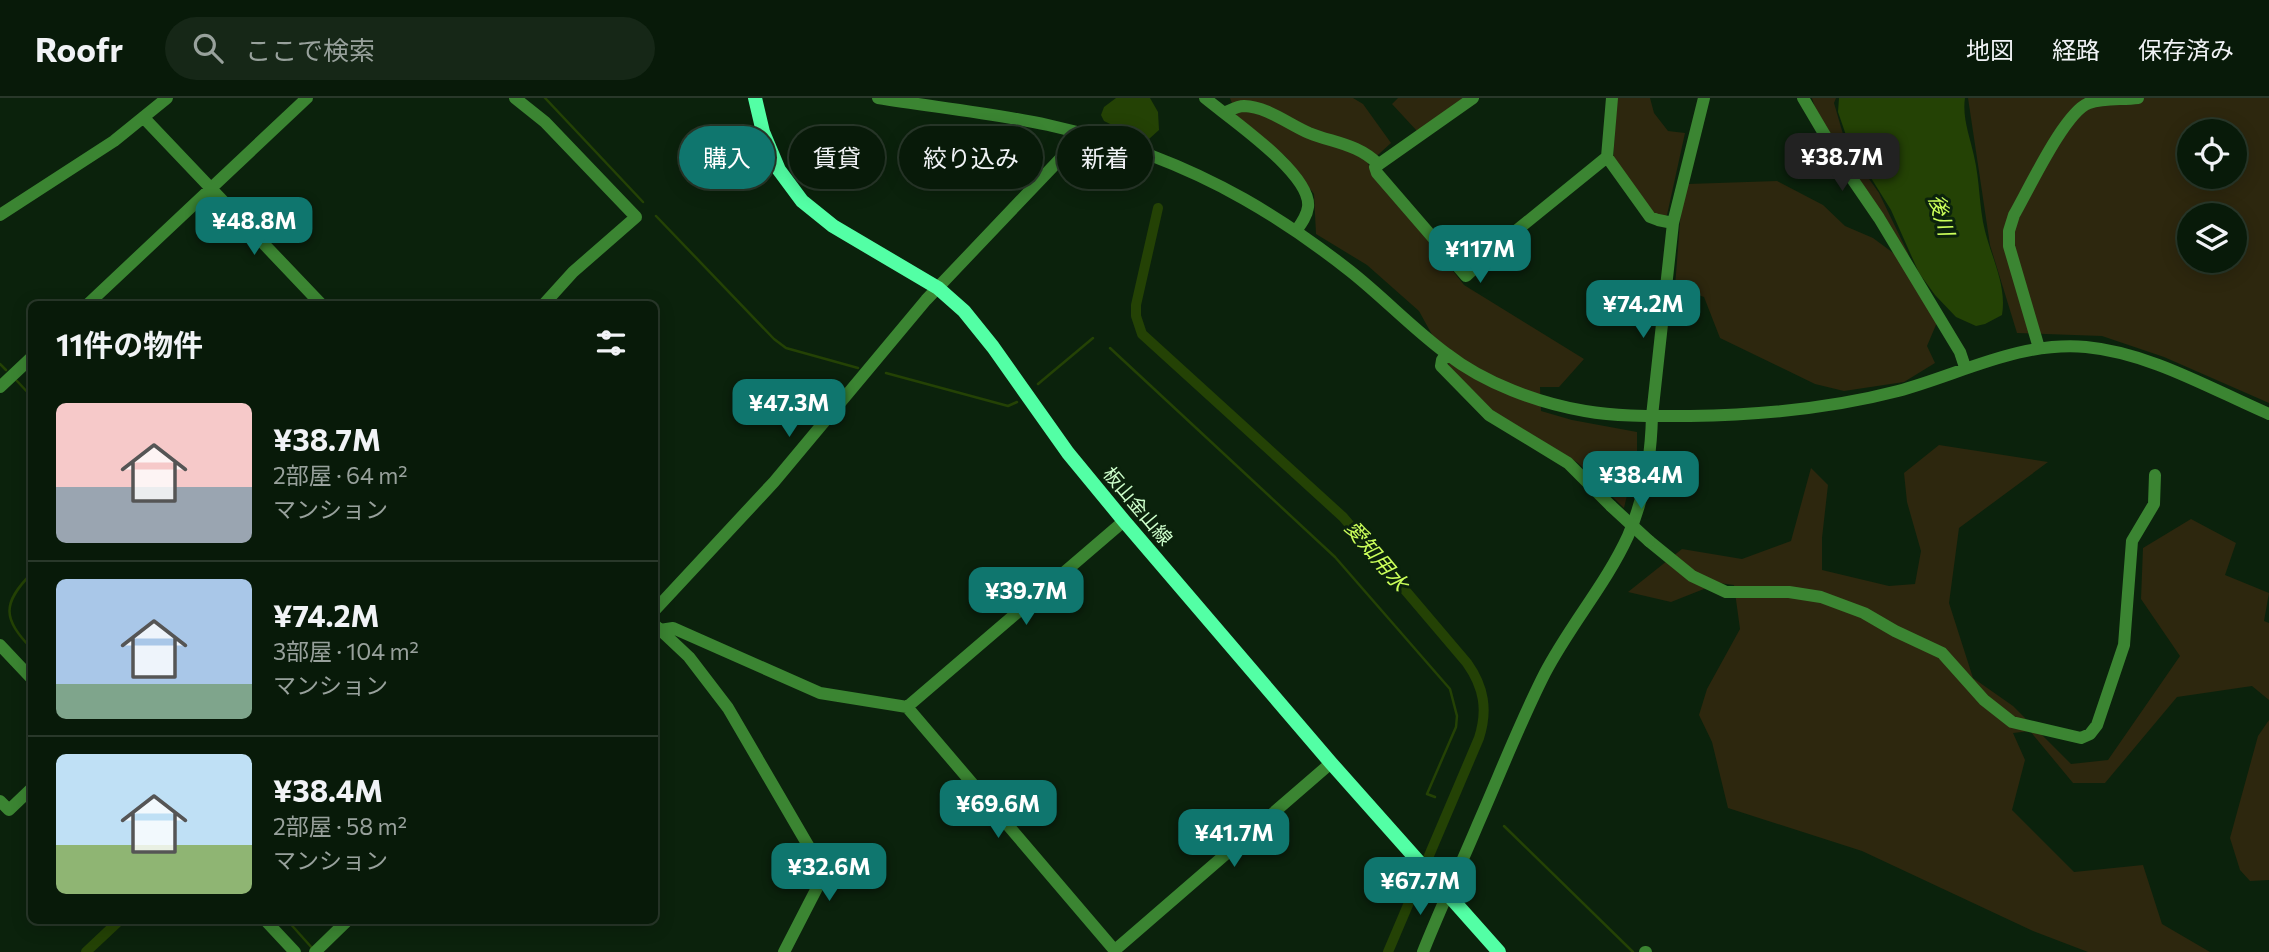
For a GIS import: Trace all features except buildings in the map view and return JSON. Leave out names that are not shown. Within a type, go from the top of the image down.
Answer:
[{"type":"main road","name":"板山金山線","points":[[755,98],[763,132],[779,170],[802,201],[833,226],[938,288],[964,311],[993,346],[1068,453],[1124,521],[1331,763],[1499,952]]},
{"type":"street","points":[[0,215],[89,158],[167,98]]},
{"type":"street","points":[[91,301],[307,98]]},
{"type":"street","points":[[515,98],[574,151],[636,217],[573,272],[547,301]]},
{"type":"street","points":[[878,98],[1057,128]]},
{"type":"street","points":[[1205,98],[1279,159],[1302,185],[1308,207],[1297,231]]},
{"type":"street","points":[[1375,167],[1473,98]]},
{"type":"street","points":[[1612,98],[1607,157],[1650,217],[1673,223]]},
{"type":"street","points":[[1423,952],[1542,680],[1611,568],[1628,536],[1644,490],[1673,223],[1704,98]]},
{"type":"street","points":[[1803,98],[1842,164],[1880,218],[1960,352],[1965,367]]},
{"type":"street","points":[[2039,348],[2009,246],[2009,231],[2014,215],[2067,121],[2080,107],[2091,102],[2138,98]]},
{"type":"street","points":[[1224,113],[1241,106],[1254,107],[1281,117],[1311,134],[1358,149],[1378,164],[1375,167],[1377,173],[1455,267],[1466,276],[1506,239],[1607,157]]},
{"type":"street","points":[[144,118],[318,301]]},
{"type":"street","points":[[1153,158],[1179,167],[1244,199],[1297,231],[1351,272],[1446,354],[1467,368],[1495,382],[1582,410],[1652,416],[1783,412],[1845,404],[1902,390],[2014,352],[2039,348],[2088,347],[2137,358],[2269,414]]},
{"type":"street","points":[[658,607],[774,482],[938,288],[1057,162]]},
{"type":"street","points":[[1446,354],[1441,366],[1489,415],[1568,463],[1648,541],[1692,576],[1726,592],[1789,592],[1821,597],[1858,610],[1895,632],[1942,653],[1984,700],[1990,702],[2012,722],[2081,738],[2090,734],[2097,725],[2124,646],[2132,541],[2154,504],[2155,475]]},
{"type":"street","points":[[0,387],[28,361]]},
{"type":"street","points":[[907,708],[1124,521]]},
{"type":"street","points":[[658,627],[673,628],[820,692],[907,708],[1116,951],[1331,763]]},
{"type":"street","points":[[658,628],[689,657],[728,708],[814,854],[820,872],[819,884],[790,950]]},
{"type":"street","points":[[0,645],[28,675]]},
{"type":"street","points":[[0,801],[9,810],[28,792]]},
{"type":"street","points":[[269,924],[295,952]]},
{"type":"street","points":[[320,948],[344,924]]},
{"type":"shaded area","points":[[1230,98],[1353,98],[1363,104],[1391,143],[1368,164],[1464,285],[1584,359],[1559,387],[1540,387],[1541,411],[1572,420],[1637,432],[1637,453],[1624,508],[1578,463],[1491,410],[1452,371],[1419,311],[1367,265],[1316,234],[1314,194],[1286,157],[1237,117]]},
{"type":"shaded area","points":[[1398,98],[1464,98],[1417,131],[1392,104]]},
{"type":"shaded area","points":[[1617,98],[1650,98],[1654,113],[1668,131],[1685,133],[1667,215],[1662,218],[1653,215],[1613,162]]},
{"type":"shaded area","points":[[1812,98],[1836,98],[1834,103],[1847,148],[1879,193],[1908,253],[1919,287],[1941,313],[1927,346],[1935,363],[1904,382],[1844,391],[1815,384],[1720,338],[1704,297],[1675,287],[1681,209],[1688,184],[1777,181],[1823,205],[1845,226],[1873,238],[1896,255],[1819,121]]},
{"type":"shaded area","points":[[1968,98],[2269,98],[2269,403],[2164,357],[2102,336],[2017,333],[1990,245]]},
{"type":"shaded area","points":[[1939,445],[2048,462],[1959,528],[1949,603],[1973,678],[2013,706],[2071,764],[2108,760],[2180,656],[2141,599],[2143,548],[2191,519],[2236,543],[2225,575],[2269,593],[2264,621],[2269,623],[2269,700],[2252,686],[2177,697],[2105,783],[2073,783],[2030,731],[2013,733],[2025,760],[2012,810],[2074,872],[2143,865],[2162,924],[2210,952],[2088,952],[2033,931],[1862,851],[1728,808],[1712,742],[1699,715],[1707,689],[1740,629],[1734,585],[1719,583],[1671,602],[1628,592],[1682,549],[1742,559],[1791,541],[1811,468],[1828,485],[1822,538],[1822,570],[1889,586],[1915,584],[1921,551],[1907,502],[1904,473]]},
{"type":"shaded area","points":[[2269,720],[2269,880],[2250,881],[2240,870],[2230,838],[2258,736]]},
{"type":"water","points":[[1116,98],[1150,98],[1158,112],[1159,130],[1153,135],[1153,126],[1114,126],[1104,121],[1101,115],[1104,107]]},
{"type":"water","name":"後川","points":[[1839,98],[1965,98],[1965,120],[1976,165],[1983,222],[2001,283],[2002,315],[1976,326],[1956,317],[1935,295],[1919,273],[1891,210],[1848,141],[1838,112]]},
{"type":"waterway","points":[[545,98],[643,202]]},
{"type":"waterway","name":"愛知用水","points":[[1158,208],[1136,305],[1136,316],[1142,334],[1343,517],[1467,663],[1481,690],[1484,708],[1479,738],[1388,952]]},
{"type":"waterway","points":[[656,216],[774,339],[786,348],[858,368]]},
{"type":"waterway","points":[[1038,384],[1093,338]]},
{"type":"waterway","points":[[1110,348],[1335,557],[1450,689],[1457,716],[1456,727],[1427,794],[1435,797]]},
{"type":"waterway","points":[[0,364],[6,370]]},
{"type":"waterway","points":[[886,373],[1008,406],[1017,402]]},
{"type":"waterway","points":[[17,381],[28,393]]},
{"type":"waterway","points":[[28,577],[15,594],[10,611],[15,629],[28,645]]},
{"type":"waterway","points":[[1504,826],[1633,952]]},
{"type":"waterway","points":[[86,952],[116,924]]},
{"type":"waterway","points":[[291,924],[313,949]]}]
